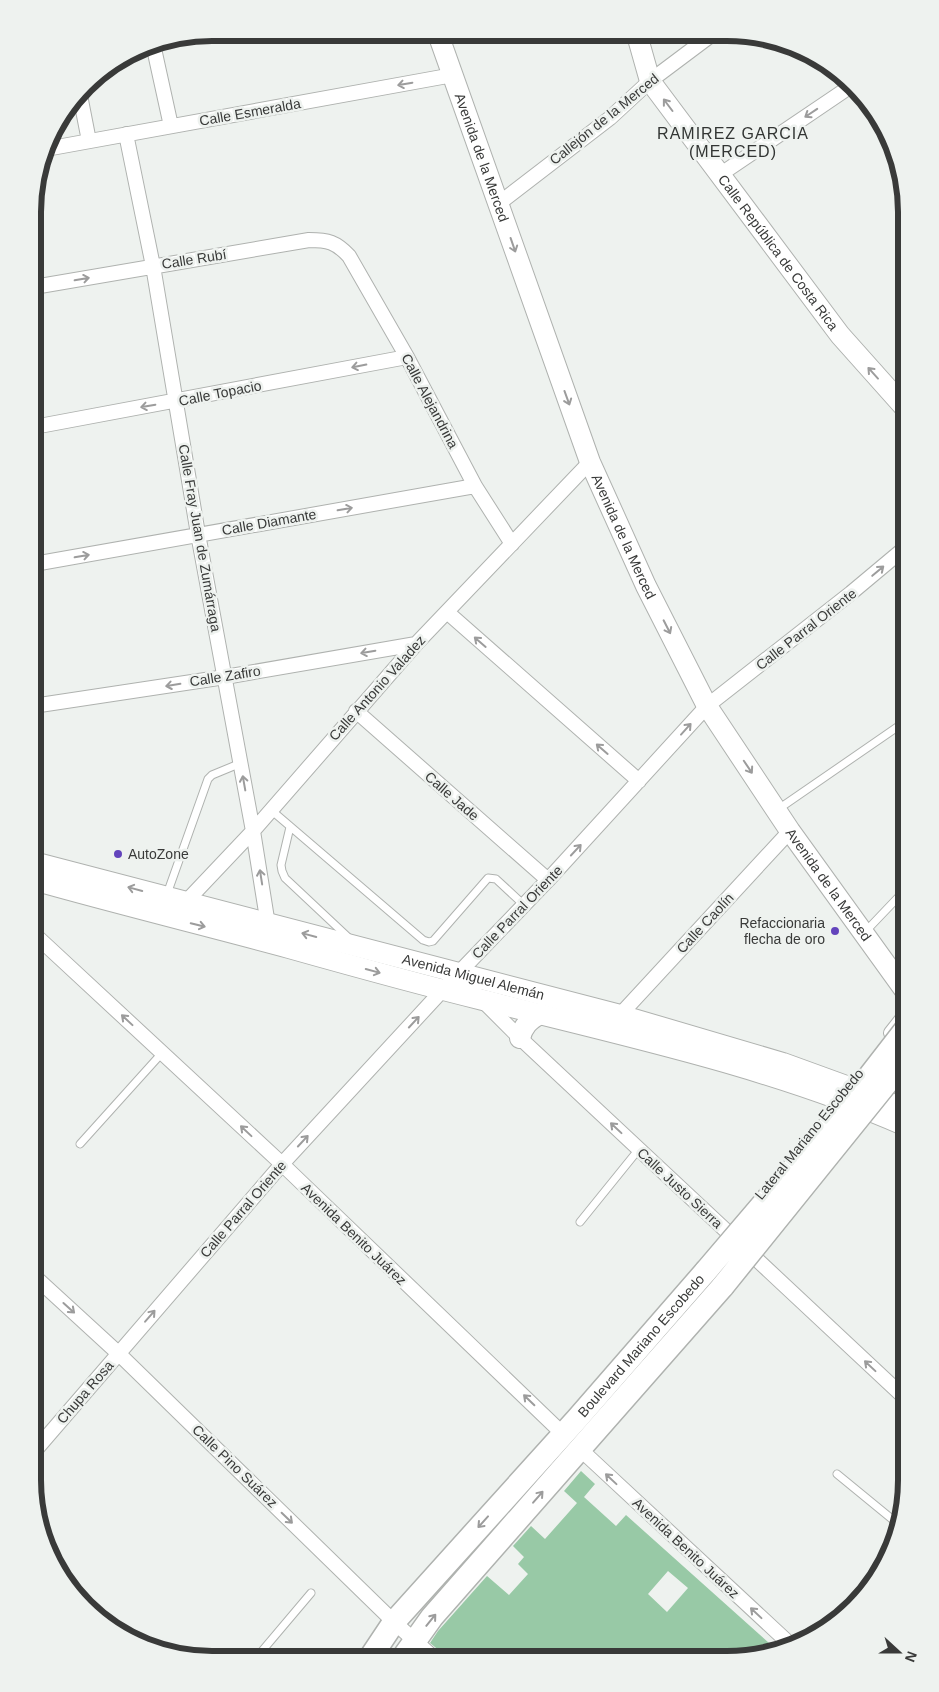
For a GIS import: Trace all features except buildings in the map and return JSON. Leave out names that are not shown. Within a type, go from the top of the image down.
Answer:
[{"type":"main road","name":"Calle República de Costa Rica","points":[[640,41],[650,81],[840,335],[898,400]]},
{"type":"main road","name":"Avenida de la Merced","points":[[441,42],[590,462],[646,586],[707,706],[790,831],[897,980]]},
{"type":"main road","name":"Avenida Miguel Alemán","points":[[41,864],[186,903],[269,934],[465,988],[620,1020],[783,1063],[842,1093]]},
{"type":"main road","name":"Avenida Miguel Alemán","points":[[41,882],[169,918],[359,948],[540,1014],[804,1086],[842,1093],[897,1109]]},
{"type":"main road","points":[[520,1038],[527,1023],[540,1014]]},
{"type":"main road","name":"Boulevard Mariano Escobedo","points":[[375,1651],[394,1622],[563,1434],[709,1262],[844,1109],[897,1040]]},
{"type":"main road","name":"Boulevard Mariano Escobedo","points":[[407,1651],[432,1617],[586,1441],[730,1283],[897,1070]]},
{"type":"main road","name":"Avenida Miguel Alemán","points":[[878,1105],[897,1119]]},
{"type":"street","name":"Callejón de la Merced","points":[[498,204],[610,118],[650,81],[703,41]]},
{"type":"street","points":[[155,51],[171,126]]},
{"type":"street","name":"Calle Esmeralda","points":[[54,148],[453,75]]},
{"type":"street","points":[[721,174],[845,90]]},
{"type":"street","points":[[82,103],[89,141]]},
{"type":"street","name":"Calle Fray Juan de Zumárraga","points":[[126,134],[152,266],[198,534],[241,763],[269,934]]},
{"type":"street","name":"Calle Rubí","points":[[41,287],[309,240],[332,242],[341,246],[349,256]]},
{"type":"street","name":"Calle Alejandrina","points":[[349,256],[407,357],[475,486],[512,544]]},
{"type":"street","name":"Calle Topacio","points":[[41,426],[407,357]]},
{"type":"street","name":"Calle Antonio Valadez","points":[[169,918],[186,903],[253,831],[416,644],[590,462]]},
{"type":"street","name":"Calle Diamante","points":[[41,563],[475,486]]},
{"type":"street","name":"Calle Parral Oriente","points":[[118,1353],[282,1164],[465,988],[524,905],[707,706],[852,594],[898,553]]},
{"type":"street","points":[[446,612],[638,782]]},
{"type":"street","name":"Calle Zafiro","points":[[41,705],[225,677],[416,644]]},
{"type":"street","name":"Calle Jade","points":[[356,711],[548,880]]},
{"type":"street","name":"Calle Caolín","points":[[620,1020],[790,831]]},
{"type":"street","name":"Avenida Benito Juárez","points":[[41,940],[282,1164],[563,1434]]},
{"type":"street","name":"Calle Justo Sierra","points":[[465,988],[897,1391]]},
{"type":"street","name":"Lateral Mariano Escobedo","points":[[709,1262],[728,1233],[897,1025]]},
{"type":"street","points":[[730,1283],[754,1258],[897,1080]]},
{"type":"street","points":[[709,1262],[722,1256],[731,1261],[737,1272],[730,1283]]},
{"type":"street","name":"Calle Pino Suárez","points":[[41,1282],[118,1353],[394,1622],[427,1651]]},
{"type":"street","name":"Chupa Rosa","points":[[41,1443],[118,1353]]},
{"type":"street","name":"Avenida Benito Juárez","points":[[586,1441],[786,1640]]},
{"type":"lane","points":[[777,810],[898,727]]},
{"type":"lane","points":[[165,898],[208,779],[212,775],[241,763]]},
{"type":"lane","points":[[271,810],[423,940],[433,941],[488,878],[496,879],[524,905]]},
{"type":"lane","points":[[290,827],[281,865],[285,878],[359,948]]},
{"type":"lane","points":[[863,934],[897,898]]},
{"type":"lane","points":[[80,1144],[162,1053]]},
{"type":"lane","points":[[878,1105],[897,1115]]},
{"type":"lane","points":[[580,1222],[639,1149]]},
{"type":"lane","points":[[837,1474],[893,1520]]},
{"type":"lane","points":[[262,1651],[310,1593]]},
{"type":"place","name":"AutoZone","points":[[118,854]]},
{"type":"place","name":"Refaccionaria flecha de oro","points":[[835,931]]},
{"type":"district","name":"RAMIREZ GARCIA (MERCED)","points":[[733,142]]}]
